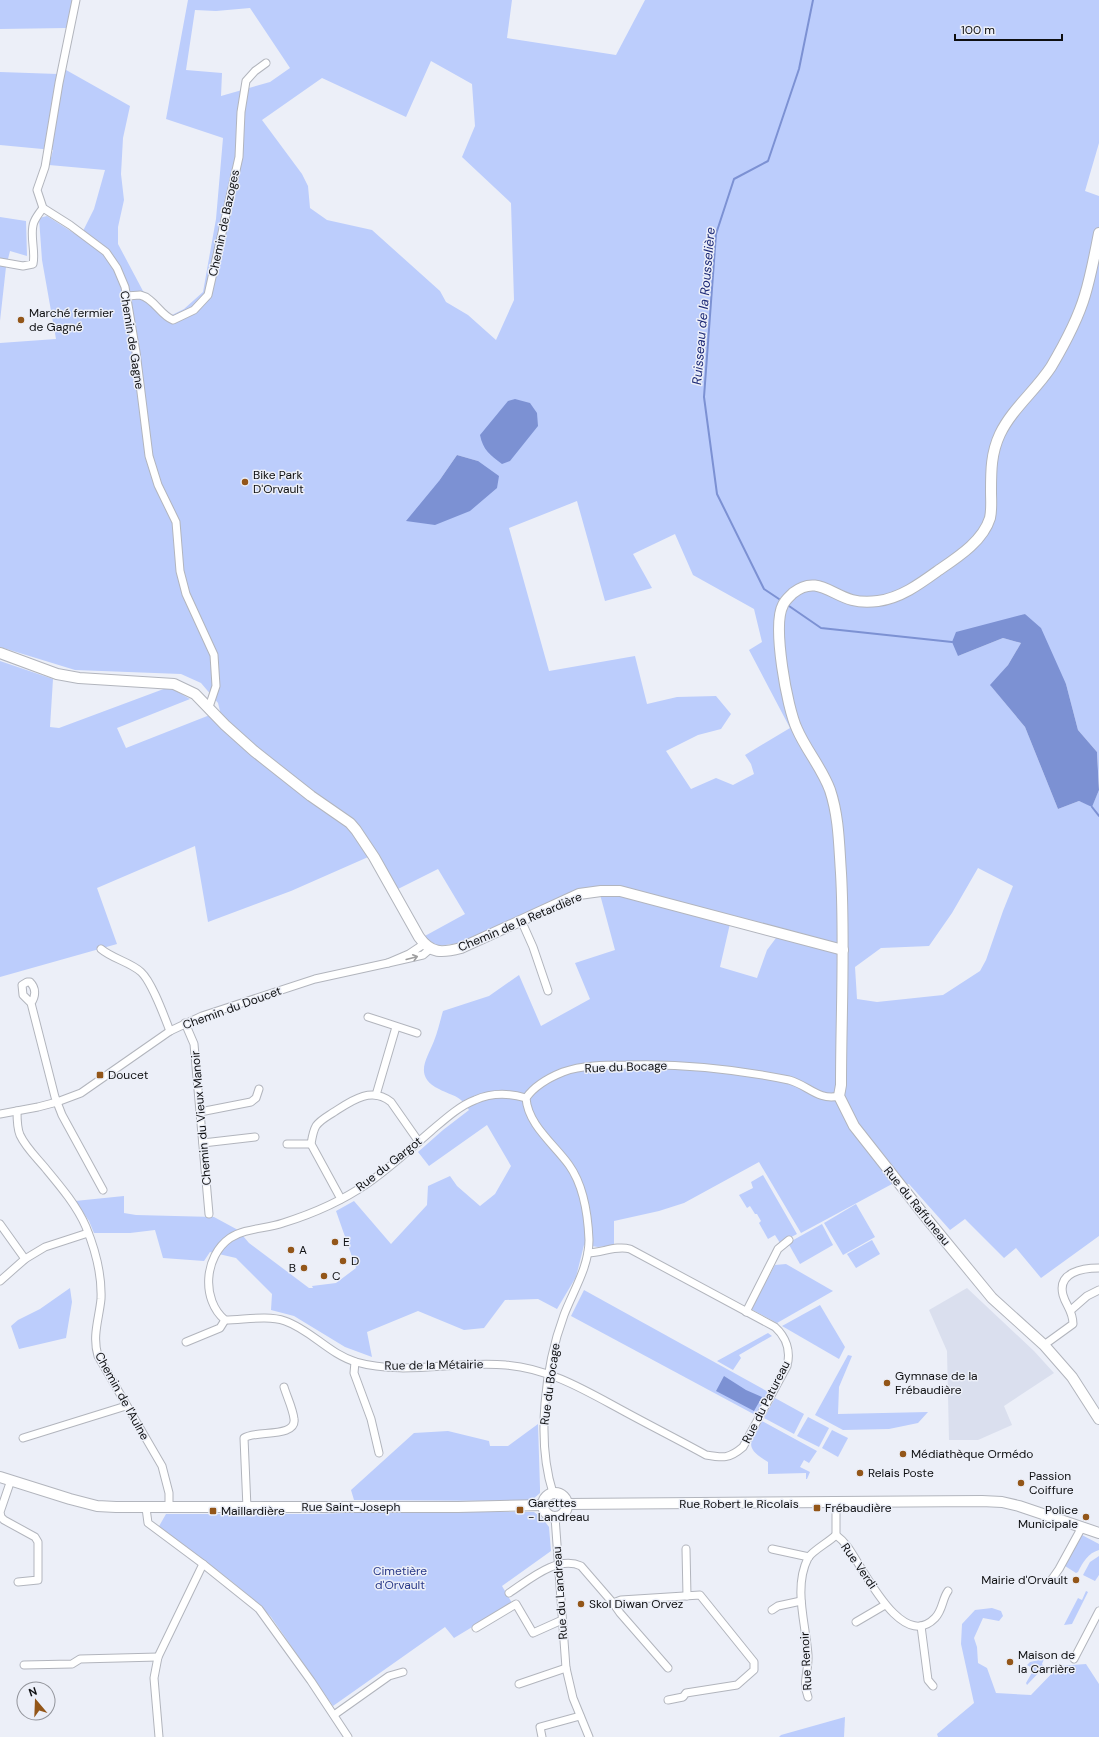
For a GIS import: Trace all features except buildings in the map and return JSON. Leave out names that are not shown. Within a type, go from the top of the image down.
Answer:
[{"type":"street","points":[[0,262],[23,266],[33,264],[35,255],[33,223],[43,208],[37,190],[45,168],[76,0]]},
{"type":"street","name":"Chemin de Bazoges","points":[[127,296],[140,295],[146,298],[167,318],[173,320],[194,310],[208,295],[239,157],[241,112],[246,81],[255,71],[266,63]]},
{"type":"street","name":"Chemin de Gagne","points":[[43,208],[70,225],[106,252],[117,268],[127,296],[149,456],[158,485],[176,522],[180,570],[186,594],[214,655],[216,686],[209,707]]},
{"type":"street","points":[[839,1096],[841,1086],[843,908],[837,815],[829,788],[792,718],[778,633],[779,616],[783,604],[798,590],[807,586],[824,587],[852,600],[864,602],[880,601],[905,592],[940,570],[980,536],[990,518],[991,462],[997,441],[1007,422],[1040,383],[1052,365],[1078,314],[1096,266],[1099,233]]},
{"type":"street","points":[[0,653],[57,674],[79,678],[174,684],[195,694],[224,724],[254,751],[311,796],[350,823],[374,857],[427,946]]},
{"type":"street","name":"Chemin de la Retardière","points":[[427,946],[436,951],[444,952],[461,948],[579,894],[601,891],[620,891],[843,950]]},
{"type":"street","points":[[521,920],[548,991]]},
{"type":"street","name":"Chemin du Doucet","points":[[0,1114],[57,1102],[81,1093],[170,1031],[202,1016],[315,979],[388,964],[427,946]]},
{"type":"street","points":[[101,949],[106,954],[141,972],[147,980],[170,1031]]},
{"type":"street","points":[[31,1003],[57,1102],[62,1115],[103,1190]]},
{"type":"street","points":[[368,1017],[416,1033]]},
{"type":"street","name":"Chemin du Vieux Manoir","points":[[185,1023],[194,1044],[209,1214]]},
{"type":"street","points":[[376,1095],[396,1027]]},
{"type":"street","name":"Rue du Bocage","points":[[553,1493],[546,1467],[544,1436],[549,1375],[558,1330],[579,1281],[588,1252],[588,1224],[584,1199],[578,1181],[570,1166],[531,1118],[526,1098],[539,1084],[564,1072],[605,1065],[659,1064],[710,1067],[762,1075],[794,1082],[823,1097],[832,1098],[839,1096]]},
{"type":"street","points":[[200,1112],[251,1102],[256,1098],[259,1089]]},
{"type":"street","name":"Rue du Gargot","points":[[225,1320],[219,1315],[212,1298],[208,1277],[211,1264],[223,1244],[230,1238],[248,1231],[281,1224],[313,1212],[341,1199],[367,1184],[393,1165],[457,1110],[475,1100],[504,1094],[526,1098]]},
{"type":"street","points":[[341,1199],[312,1144],[316,1126],[321,1121],[354,1098],[376,1095],[384,1097],[391,1102],[419,1142]]},
{"type":"street","name":"Rue du Raffuneau","points":[[839,1096],[854,1126],[930,1223],[992,1298],[1044,1345],[1074,1380],[1099,1419]]},
{"type":"street","name":"Chemin de l'Aulne","points":[[17,1111],[21,1136],[30,1151],[56,1181],[73,1205],[88,1233],[96,1259],[101,1293],[95,1347],[103,1367],[162,1466],[169,1493],[164,1508]]},
{"type":"street","points":[[203,1143],[255,1137]]},
{"type":"street","points":[[288,1144],[312,1144]]},
{"type":"street","points":[[0,1224],[25,1259]]},
{"type":"street","points":[[0,1281],[25,1259],[45,1247],[61,1240],[88,1233]]},
{"type":"street","points":[[746,1312],[778,1249],[789,1240]]},
{"type":"street","name":"Rue du Patureau","points":[[549,1375],[570,1383],[706,1455],[722,1458],[734,1455],[743,1447],[787,1366],[790,1357],[788,1349],[779,1331],[630,1250],[623,1247],[595,1253],[588,1252]]},
{"type":"street","points":[[1044,1345],[1072,1324],[1071,1310],[1063,1294],[1062,1288],[1067,1277],[1077,1270],[1099,1268]]},
{"type":"street","points":[[1071,1310],[1086,1296],[1099,1290]]},
{"type":"street","name":"Rue de la Métairie","points":[[225,1320],[274,1319],[284,1321],[294,1325],[325,1346],[355,1362],[403,1367],[506,1365],[527,1368],[549,1375]]},
{"type":"street","points":[[186,1342],[220,1328],[225,1320]]},
{"type":"street","points":[[355,1362],[354,1373],[371,1419],[379,1453]]},
{"type":"street","points":[[246,1508],[244,1438],[251,1434],[280,1432],[290,1430],[293,1427],[295,1421],[284,1386]]},
{"type":"street","points":[[23,1438],[126,1406]]},
{"type":"street","name":"Rue Saint-Joseph","points":[[0,1477],[97,1506],[146,1508],[458,1508],[542,1505]]},
{"type":"street","points":[[11,1480],[0,1512],[1,1517],[35,1536],[38,1542],[38,1580],[18,1582]]},
{"type":"street","points":[[553,1493],[562,1496],[566,1504],[564,1513],[555,1517],[546,1514],[542,1505],[546,1497],[553,1493]]},
{"type":"street","name":"Rue Robert le Ricolais","points":[[566,1504],[836,1503],[926,1501],[1002,1502],[1082,1527],[1099,1534]]},
{"type":"street","name":"Rue Verdi","points":[[836,1503],[836,1535],[847,1546],[885,1605],[903,1620],[921,1626]]},
{"type":"street","points":[[146,1508],[148,1523],[203,1564],[259,1609],[348,1737]]},
{"type":"street","name":"Rue du Landreau","points":[[555,1517],[566,1668],[573,1698],[589,1737]]},
{"type":"street","points":[[1052,1579],[1082,1527]]},
{"type":"street","points":[[772,1549],[809,1556],[836,1535]]},
{"type":"street","points":[[686,1549],[687,1596]]},
{"type":"street","name":"Rue Renoir","points":[[808,1697],[805,1689],[808,1656],[801,1601],[803,1577],[809,1556]]},
{"type":"street","points":[[509,1593],[558,1564],[574,1563],[581,1566],[668,1668]]},
{"type":"street","points":[[159,1737],[154,1678],[158,1657],[203,1564]]},
{"type":"street","points":[[933,1686],[928,1680],[921,1626],[935,1619],[940,1613],[944,1595],[948,1591]]},
{"type":"street","points":[[613,1603],[621,1600],[700,1595],[754,1662],[754,1670],[737,1684],[686,1693],[683,1698],[668,1700]]},
{"type":"street","points":[[772,1610],[778,1606],[801,1601]]},
{"type":"street","points":[[476,1628],[516,1604],[533,1633],[562,1620]]},
{"type":"street","points":[[856,1622],[885,1605]]},
{"type":"street","points":[[1074,1659],[1099,1611]]},
{"type":"street","points":[[24,1666],[72,1664],[80,1659],[158,1657]]},
{"type":"street","points":[[520,1684],[566,1668]]},
{"type":"street","points":[[334,1715],[389,1676],[403,1672]]},
{"type":"street","points":[[542,1737],[540,1727],[580,1716]]},
{"type":"shaded area","points":[[515,399],[530,403],[537,413],[538,426],[510,461],[502,464],[488,452],[483,445],[480,435],[508,401]]},
{"type":"shaded area","points":[[457,455],[478,461],[499,476],[497,488],[470,511],[435,525],[406,521],[439,481]]},
{"type":"shaded area","points":[[1025,614],[1041,628],[1066,684],[1078,730],[1097,752],[1099,790],[1092,807],[1079,801],[1058,809],[1025,727],[990,685],[1008,665],[1021,643],[1003,638],[958,656],[952,642],[956,632]]},
{"type":"shaded area","points":[[967,1288],[1034,1351],[1054,1373],[1004,1406],[1012,1425],[978,1440],[949,1440],[947,1351],[929,1310]]},
{"type":"shaded area","points":[[724,1376],[746,1390],[762,1397],[754,1411],[716,1391]]},
{"type":"green space","points":[[0,0],[72,0],[67,28],[0,29]]},
{"type":"green space","points":[[188,0],[512,0],[507,38],[616,55],[645,0],[1099,0],[1099,143],[1085,191],[1099,196],[1099,784],[1097,752],[1078,730],[1066,684],[1025,614],[958,656],[1003,638],[1021,643],[1008,665],[991,686],[1025,727],[1058,809],[1079,801],[1092,806],[1099,790],[1099,1236],[1041,1278],[1016,1248],[1004,1258],[965,1219],[950,1230],[909,1184],[892,1184],[801,1233],[759,1162],[684,1203],[659,1211],[614,1221],[614,1245],[598,1247],[584,1245],[576,1277],[557,1309],[538,1299],[505,1300],[484,1328],[464,1330],[418,1311],[367,1332],[372,1357],[345,1347],[294,1316],[271,1310],[272,1294],[236,1258],[210,1252],[204,1261],[163,1258],[155,1230],[130,1233],[94,1233],[89,1221],[75,1201],[124,1196],[124,1213],[136,1215],[214,1217],[238,1230],[249,1243],[309,1288],[313,1288],[312,1286],[336,1283],[356,1268],[336,1211],[354,1201],[391,1244],[427,1205],[428,1186],[450,1176],[457,1186],[480,1206],[495,1194],[511,1166],[487,1125],[429,1166],[418,1152],[469,1110],[459,1098],[431,1084],[426,1079],[424,1073],[424,1067],[443,1011],[489,996],[519,975],[541,1026],[590,999],[575,963],[615,950],[598,887],[460,943],[438,946],[423,937],[465,914],[438,869],[396,890],[375,854],[291,891],[208,922],[195,846],[97,888],[117,944],[0,977],[0,661],[53,679],[50,727],[59,728],[169,687],[190,699],[117,728],[126,748],[220,711],[218,703],[201,683],[181,674],[75,670],[0,647],[0,343],[56,339],[42,260],[39,218],[47,216],[80,237],[94,209],[105,170],[49,165],[53,150],[0,145],[0,72],[58,74],[59,66],[130,106],[123,138],[121,174],[124,200],[118,227],[118,244],[143,291],[170,316],[184,309],[203,292],[216,219],[223,138],[166,119]],"holes":[[[250,8],[290,68],[270,82],[221,96],[222,73],[186,70],[195,10],[216,11]],[[431,61],[472,84],[475,126],[462,157],[511,203],[514,300],[496,340],[468,315],[446,302],[440,291],[372,230],[327,220],[310,208],[308,186],[302,174],[262,120],[322,78],[406,117]],[[457,455],[478,461],[439,481]],[[577,501],[605,601],[652,588],[633,554],[675,534],[693,575],[754,609],[762,642],[749,650],[790,728],[745,755],[751,764],[754,774],[733,785],[716,778],[691,789],[666,751],[698,735],[721,729],[731,714],[716,696],[677,697],[647,704],[635,656],[549,671],[509,528]],[[978,868],[1013,886],[986,960],[980,971],[943,995],[877,1002],[857,999],[855,967],[881,948],[929,946],[952,913]],[[732,915],[777,928],[776,938],[767,950],[757,978],[720,967]]]},
{"type":"green space","points":[[0,217],[26,221],[27,256],[10,251],[6,267],[0,321]]},
{"type":"green space","points":[[763,1175],[797,1234],[780,1243],[775,1235],[768,1239],[759,1223],[761,1221],[757,1214],[755,1214],[750,1206],[747,1208],[739,1195],[753,1188],[751,1182]]},
{"type":"green space","points":[[856,1204],[875,1237],[843,1255],[824,1223]]},
{"type":"green space","points":[[822,1224],[833,1245],[800,1264],[788,1243]]},
{"type":"green space","points":[[872,1240],[880,1254],[856,1268],[847,1254]]},
{"type":"green space","points":[[786,1264],[833,1291],[777,1323],[751,1309],[775,1265]]},
{"type":"green space","points":[[70,1288],[72,1302],[66,1338],[19,1349],[11,1326],[18,1320],[40,1309]]},
{"type":"green space","points":[[584,1290],[772,1394],[759,1417],[571,1316]]},
{"type":"green space","points":[[820,1305],[845,1347],[839,1359],[782,1326]]},
{"type":"green space","points":[[768,1333],[772,1336],[739,1355],[741,1358],[733,1370],[717,1361]]},
{"type":"green space","points":[[848,1355],[852,1356],[839,1387],[838,1414],[928,1412],[918,1423],[889,1429],[843,1430],[815,1415]]},
{"type":"green space","points":[[775,1398],[804,1414],[794,1434],[764,1418]]},
{"type":"green space","points":[[808,1417],[829,1428],[819,1447],[797,1436]]},
{"type":"green space","points":[[762,1421],[817,1451],[809,1463],[804,1460],[800,1467],[810,1472],[807,1479],[806,1473],[768,1474],[768,1462],[755,1452],[751,1444]]},
{"type":"green space","points":[[538,1424],[540,1493],[531,1501],[354,1500],[351,1490],[414,1433],[448,1431],[489,1441],[490,1446],[508,1446]]},
{"type":"green space","points":[[832,1430],[848,1438],[838,1457],[822,1448]]},
{"type":"green space","name":"Cimetière d'Orvault","points":[[376,1512],[534,1512],[543,1519],[549,1527],[551,1551],[502,1586],[512,1603],[454,1638],[445,1627],[333,1706],[271,1617],[245,1592],[158,1528],[166,1514],[313,1514]]},
{"type":"green space","points":[[1082,1535],[1099,1544],[1099,1550],[1092,1553],[1084,1561],[1076,1573],[1065,1566]]},
{"type":"green space","points":[[1099,1556],[1099,1575],[1095,1581],[1083,1575],[1090,1562]]},
{"type":"green space","points":[[1086,1591],[1088,1592],[1072,1624],[1064,1625],[1078,1598],[1082,1600]]},
{"type":"green space","points":[[992,1608],[1001,1611],[1003,1616],[999,1621],[983,1618],[974,1638],[977,1647],[978,1663],[987,1668],[996,1693],[1031,1695],[1059,1666],[1086,1664],[1099,1684],[1099,1737],[938,1737],[937,1734],[974,1703],[961,1644],[962,1624],[975,1610]]},
{"type":"green space","points":[[1044,1659],[1042,1664],[1044,1667],[1027,1685],[1026,1683],[1034,1669],[1027,1665],[1030,1662]]},
{"type":"green space","points":[[845,1717],[844,1737],[779,1737],[781,1735]]},
{"type":"waterway","name":"Ruisseau de la Rousselière","points":[[779,599],[764,589],[717,494],[704,397],[716,234],[734,179],[768,161],[799,69],[813,0]]},
{"type":"waterway","name":"Ruisseau de la Rousselière","points":[[789,606],[821,628],[952,642]]},
{"type":"waterway","name":"Ruisseau de la Rousselière","points":[[1092,807],[1099,816]]},
{"type":"place","name":"Marché fermier de Gagné","points":[[21,320]]},
{"type":"place","name":"Bike Park D'Orvault","points":[[245,482]]},
{"type":"place","name":"Doucet","points":[[100,1075]]},
{"type":"place","name":"E","points":[[335,1242]]},
{"type":"place","name":"A","points":[[291,1250]]},
{"type":"place","name":"D","points":[[343,1261]]},
{"type":"place","name":"B","points":[[304,1268]]},
{"type":"place","name":"C","points":[[324,1276]]},
{"type":"place","name":"Gymnase de la Frébaudière","points":[[887,1383]]},
{"type":"place","name":"Médiathèque Ormédo","points":[[903,1454]]},
{"type":"place","name":"Relais Poste","points":[[860,1473]]},
{"type":"place","name":"Passion Coiffure","points":[[1021,1483]]},
{"type":"place","name":"Frébaudière","points":[[817,1508]]},
{"type":"place","name":"Garettes - Landreau","points":[[520,1510]]},
{"type":"place","name":"Maillardière","points":[[213,1511]]},
{"type":"place","name":"Police Municipale","points":[[1086,1517]]},
{"type":"place","name":"Mairie d'Orvault","points":[[1076,1580]]},
{"type":"place","name":"Skol Diwan Orvez","points":[[581,1604]]},
{"type":"place","name":"Maison de la Carrière","points":[[1010,1662]]}]
